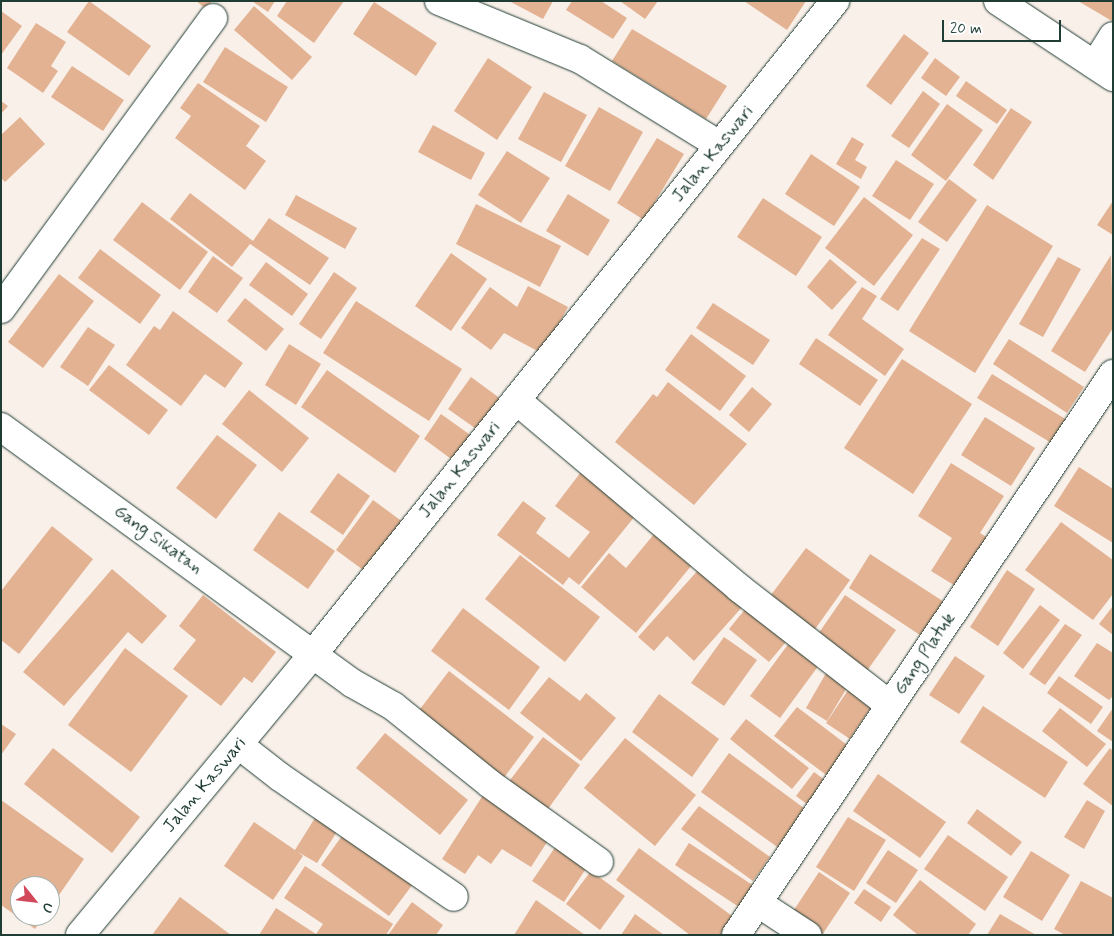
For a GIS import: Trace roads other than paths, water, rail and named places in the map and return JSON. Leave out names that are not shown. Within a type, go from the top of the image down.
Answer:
[{"type":"street","points":[[439,1],[580,59],[719,145]]},
{"type":"street","name":"Jalan Kaswari","points":[[80,935],[314,653],[835,1]]},
{"type":"street","points":[[998,1],[1104,71],[1113,36]]},
{"type":"street","points":[[1,309],[212,18]]},
{"type":"street","name":"Gang Platuk","points":[[736,935],[1113,374]]},
{"type":"street","points":[[516,400],[739,588],[890,705]]},
{"type":"street","name":"Gang Sikatan","points":[[1,427],[314,653],[352,683],[393,706],[490,784],[599,862]]},
{"type":"street","points":[[239,745],[280,777],[454,896]]},
{"type":"street","points":[[758,903],[806,935]]}]
